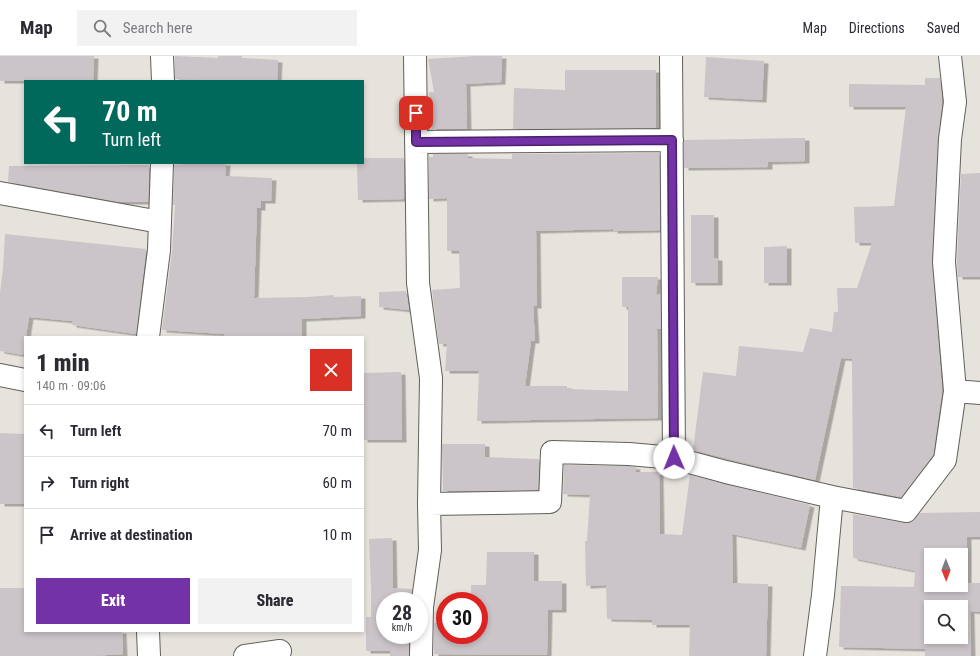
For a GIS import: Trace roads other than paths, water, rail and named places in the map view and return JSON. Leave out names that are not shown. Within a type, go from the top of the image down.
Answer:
[{"type":"street","points":[[162,56],[163,80]]},
{"type":"street","points":[[415,56],[418,283],[431,378],[429,504],[430,550],[422,607],[421,656]]},
{"type":"street","points":[[671,56],[674,458]]},
{"type":"street","points":[[429,504],[550,502],[552,452],[629,454],[674,458],[726,472],[906,511],[945,460],[955,391],[944,262],[950,140],[955,102],[950,56]]},
{"type":"street","points":[[416,142],[672,140]]},
{"type":"street","points":[[148,336],[159,250],[162,164]]},
{"type":"street","points":[[0,193],[160,222]]},
{"type":"street","points":[[0,375],[24,380]]},
{"type":"street","points":[[955,391],[980,393]]},
{"type":"street","points":[[815,656],[823,595],[832,496]]},
{"type":"street","points":[[148,632],[149,656]]},
{"type":"street","points":[[245,656],[280,651]]}]
